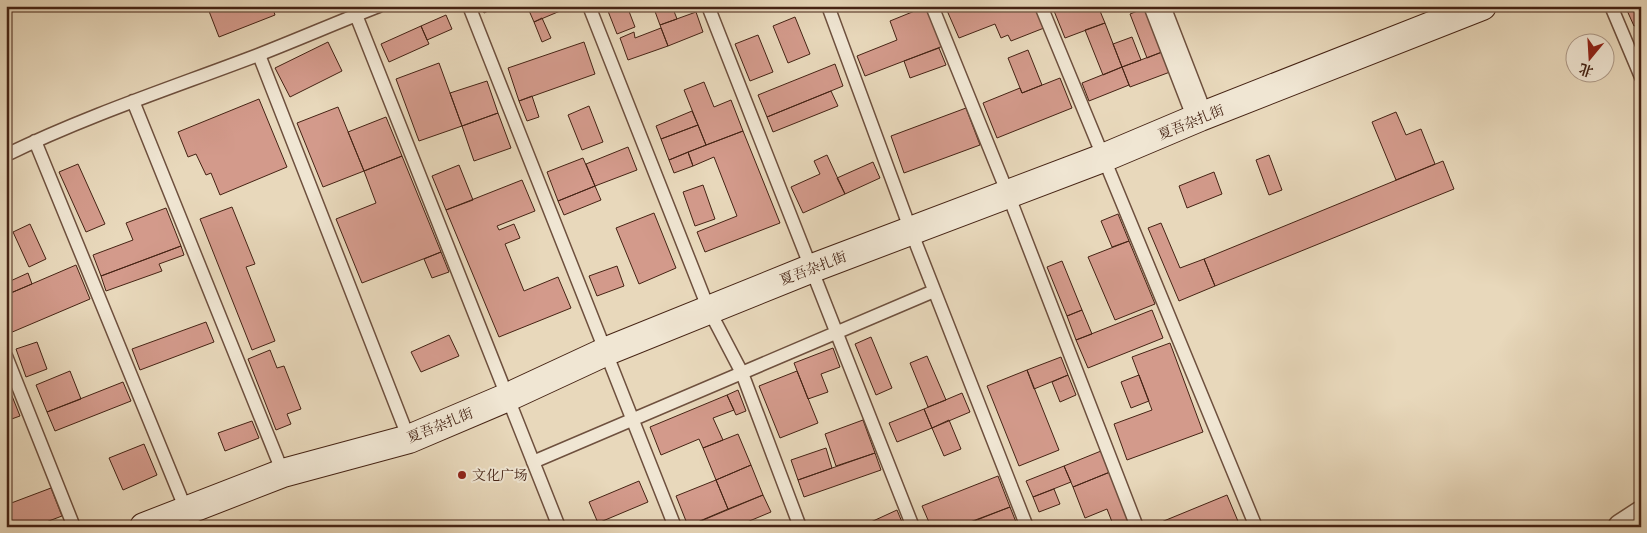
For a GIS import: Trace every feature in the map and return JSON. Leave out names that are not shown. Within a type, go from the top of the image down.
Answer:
[{"type":"main road","name":"夏吾杂扎街","points":[[144,527],[190,519],[283,473],[409,439],[607,351],[810,269],[1103,158],[1200,117],[1482,6]]},
{"type":"street","points":[[1157,6],[1200,117]]},
{"type":"street","points":[[1621,527],[1641,514]]},
{"type":"lane","points":[[6,155],[35,141],[133,101],[259,55],[379,6]]},
{"type":"lane","points":[[469,6],[675,527]]},
{"type":"lane","points":[[590,6],[710,310],[742,373],[800,527]]},
{"type":"lane","points":[[708,6],[913,527]]},
{"type":"lane","points":[[828,6],[911,231],[1027,527]]},
{"type":"lane","points":[[932,6],[1008,194],[1137,527]]},
{"type":"lane","points":[[1041,6],[1256,527]]},
{"type":"lane","points":[[1612,6],[1641,78]]},
{"type":"lane","points":[[356,15],[560,527]]},
{"type":"lane","points":[[259,55],[409,439]]},
{"type":"lane","points":[[133,101],[283,473]]},
{"type":"lane","points":[[35,141],[190,519]]},
{"type":"lane","points":[[533,462],[934,291]]},
{"type":"lane","points":[[6,356],[74,527]]},
{"type":"building","points":[[207,6],[272,6],[275,15],[219,37]]},
{"type":"building","points":[[481,6],[498,6],[484,13]]},
{"type":"building","points":[[527,6],[572,6],[534,22]]},
{"type":"building","points":[[606,6],[627,6],[635,27],[617,34]]},
{"type":"building","points":[[653,6],[672,6],[677,19],[660,25]]},
{"type":"building","points":[[927,6],[943,46],[865,76],[857,56],[897,40],[890,21]]},
{"type":"building","points":[[945,6],[1036,6],[1044,28],[1011,41],[1008,35],[1001,38],[995,24],[959,38]]},
{"type":"building","points":[[1052,6],[1112,6],[1100,11],[1105,23],[1065,38]]},
{"type":"building","points":[[1625,6],[1641,6],[1641,23],[1634,26]]},
{"type":"building","points":[[1145,8],[1162,52],[1147,58],[1130,14]]},
{"type":"building","points":[[696,12],[703,32],[668,46],[660,25]]},
{"type":"building","points":[[446,15],[452,29],[427,40],[421,26]]},
{"type":"building","points":[[795,17],[810,54],[788,63],[773,26]]},
{"type":"building","points":[[542,18],[551,38],[542,42],[534,22]]},
{"type":"building","points":[[1105,23],[1122,67],[1103,75],[1085,30]]},
{"type":"building","points":[[421,26],[429,44],[389,62],[381,44]]},
{"type":"building","points":[[661,28],[668,46],[628,60],[620,38],[634,32],[635,38]]},
{"type":"building","points":[[758,35],[773,72],[750,81],[735,44]]},
{"type":"building","points":[[1132,37],[1141,60],[1122,67],[1113,44]]},
{"type":"building","points":[[328,42],[342,71],[290,97],[275,68]]},
{"type":"building","points":[[584,42],[595,74],[519,101],[508,68]]},
{"type":"building","points":[[939,48],[946,65],[910,78],[904,61]]},
{"type":"building","points":[[1028,50],[1042,85],[1022,93],[1008,58]]},
{"type":"building","points":[[1162,52],[1170,72],[1130,87],[1122,67]]},
{"type":"building","points":[[439,63],[462,126],[419,141],[396,79]]},
{"type":"building","points":[[835,64],[843,86],[767,117],[758,95]]},
{"type":"building","points":[[1122,67],[1129,85],[1089,101],[1082,83]]},
{"type":"building","points":[[1060,78],[1072,108],[997,138],[983,103],[1020,88],[1022,93]]},
{"type":"building","points":[[487,81],[498,113],[462,126],[450,93]]},
{"type":"building","points":[[704,82],[714,107],[731,100],[743,131],[706,145],[684,90]]},
{"type":"building","points":[[831,91],[838,106],[773,132],[767,117]]},
{"type":"building","points":[[532,96],[539,117],[527,121],[519,101]]},
{"type":"building","points":[[259,99],[287,167],[220,195],[211,173],[206,175],[196,154],[188,157],[178,132]]},
{"type":"building","points":[[589,106],[603,142],[582,150],[568,115]]},
{"type":"building","points":[[338,107],[364,171],[323,187],[297,123]]},
{"type":"building","points":[[966,108],[980,145],[904,173],[891,136]]},
{"type":"building","points":[[692,111],[698,125],[661,139],[656,126]]},
{"type":"building","points":[[1396,112],[1406,135],[1421,129],[1435,164],[1396,180],[1372,122]]},
{"type":"building","points":[[498,113],[511,148],[474,161],[462,126]]},
{"type":"building","points":[[386,117],[402,156],[364,171],[348,132]]},
{"type":"building","points":[[698,125],[706,145],[669,160],[661,139]]},
{"type":"building","points":[[743,131],[780,223],[705,252],[697,232],[737,216],[714,157],[693,166],[688,152]]},
{"type":"building","points":[[628,147],[637,170],[595,186],[586,164]]},
{"type":"building","points":[[688,152],[693,166],[674,173],[669,160]]},
{"type":"building","points":[[827,155],[845,194],[803,213],[791,187],[820,174],[814,161]]},
{"type":"building","points":[[1269,155],[1282,190],[1269,195],[1256,160]]},
{"type":"building","points":[[402,156],[441,252],[362,283],[336,219],[376,203],[364,171]]},
{"type":"building","points":[[583,158],[595,186],[558,201],[547,172]]},
{"type":"building","points":[[1443,161],[1454,189],[1215,286],[1204,259]]},
{"type":"building","points":[[873,162],[880,178],[845,194],[837,178]]},
{"type":"building","points":[[78,164],[105,224],[86,232],[59,172]]},
{"type":"building","points":[[459,165],[473,200],[446,210],[432,176]]},
{"type":"building","points":[[1214,172],[1222,194],[1187,208],[1179,186]]},
{"type":"building","points":[[522,180],[535,211],[497,226],[499,230],[514,224],[520,238],[505,244],[524,291],[558,277],[571,308],[499,337],[446,210]]},
{"type":"building","points":[[703,185],[715,219],[695,226],[683,192]]},
{"type":"building","points":[[595,186],[601,200],[564,215],[558,201]]},
{"type":"building","points":[[232,207],[255,264],[246,267],[275,341],[252,350],[200,219]]},
{"type":"building","points":[[166,208],[181,246],[101,276],[93,255],[133,240],[126,223]]},
{"type":"building","points":[[654,213],[676,268],[639,284],[616,228]]},
{"type":"building","points":[[1118,214],[1129,241],[1112,247],[1101,221]]},
{"type":"building","points":[[1161,223],[1180,268],[1204,259],[1215,286],[1179,301],[1148,228]]},
{"type":"building","points":[[30,224],[46,259],[29,267],[13,232]]},
{"type":"building","points":[[1129,241],[1155,304],[1115,320],[1088,257]]},
{"type":"building","points":[[181,246],[184,255],[159,264],[162,271],[106,291],[101,276]]},
{"type":"building","points":[[441,252],[449,272],[432,278],[424,259]]},
{"type":"building","points":[[1062,261],[1082,310],[1067,316],[1047,267]]},
{"type":"building","points":[[76,265],[90,299],[10,333],[6,323],[6,295]]},
{"type":"building","points":[[617,266],[624,286],[597,296],[589,276]]},
{"type":"building","points":[[28,273],[32,284],[6,295],[6,283]]},
{"type":"building","points":[[1082,310],[1092,334],[1076,340],[1067,316]]},
{"type":"building","points":[[1152,310],[1163,338],[1088,368],[1076,340]]},
{"type":"building","points":[[206,322],[214,342],[140,370],[132,349]]},
{"type":"building","points":[[449,335],[459,356],[421,372],[411,352]]},
{"type":"building","points":[[871,337],[892,388],[876,395],[855,344]]},
{"type":"building","points":[[37,342],[47,369],[26,377],[16,349]]},
{"type":"building","points":[[1170,343],[1203,432],[1127,460],[1114,424],[1152,410],[1132,357]]},
{"type":"building","points":[[833,348],[840,367],[821,374],[828,392],[808,399],[794,363]]},
{"type":"building","points":[[270,350],[277,368],[284,366],[301,409],[287,414],[291,424],[276,430],[248,359]]},
{"type":"building","points":[[927,356],[946,400],[928,407],[910,363]]},
{"type":"building","points":[[1061,357],[1068,375],[1034,389],[1027,370]]},
{"type":"building","points":[[1027,370],[1059,450],[1019,466],[987,386]]},
{"type":"building","points":[[70,371],[81,399],[47,412],[36,385]]},
{"type":"building","points":[[797,371],[818,423],[780,438],[759,386]]},
{"type":"building","points":[[1068,375],[1076,395],[1060,402],[1052,382]]},
{"type":"building","points":[[1139,375],[1149,401],[1131,408],[1121,382]]},
{"type":"building","points":[[6,381],[20,416],[6,421]]},
{"type":"building","points":[[123,382],[131,401],[55,431],[47,412]]},
{"type":"building","points":[[738,390],[746,411],[736,415],[727,395]]},
{"type":"building","points":[[962,393],[970,412],[932,428],[924,409]]},
{"type":"building","points":[[727,395],[734,410],[713,418],[723,440],[703,448],[699,439],[661,455],[650,427]]},
{"type":"building","points":[[924,409],[932,428],[897,442],[889,423]]},
{"type":"building","points":[[863,420],[875,453],[836,466],[825,434]]},
{"type":"building","points":[[949,420],[961,449],[944,456],[932,428]]},
{"type":"building","points":[[252,421],[259,438],[225,451],[218,433]]},
{"type":"building","points":[[738,434],[751,465],[716,480],[703,448]]},
{"type":"building","points":[[144,444],[157,475],[123,490],[109,458]]},
{"type":"building","points":[[826,448],[832,468],[798,480],[791,460]]},
{"type":"building","points":[[1101,451],[1110,472],[1073,487],[1064,466]]},
{"type":"building","points":[[875,453],[881,470],[804,497],[798,480]]},
{"type":"building","points":[[751,465],[763,495],[728,509],[716,480]]},
{"type":"building","points":[[1064,466],[1071,482],[1033,497],[1026,481]]},
{"type":"building","points":[[1110,472],[1132,527],[1114,527],[1107,509],[1085,518],[1073,487]]},
{"type":"building","points":[[998,476],[1010,507],[959,527],[931,527],[922,506]]},
{"type":"building","points":[[716,480],[728,509],[688,526],[676,496]]},
{"type":"building","points":[[639,481],[648,502],[598,523],[589,502]]},
{"type":"building","points":[[51,488],[62,516],[33,527],[6,527],[6,505]]},
{"type":"building","points":[[1054,489],[1060,504],[1039,512],[1033,497]]},
{"type":"building","points":[[763,495],[771,512],[735,527],[689,526]]},
{"type":"building","points":[[1227,495],[1240,526],[1155,527],[1154,525]]},
{"type":"building","points":[[1010,507],[1018,527],[972,527],[970,522]]},
{"type":"building","points":[[897,510],[904,527],[860,527]]},
{"type":"place","name":"文化广场","points":[[462,475]]}]
